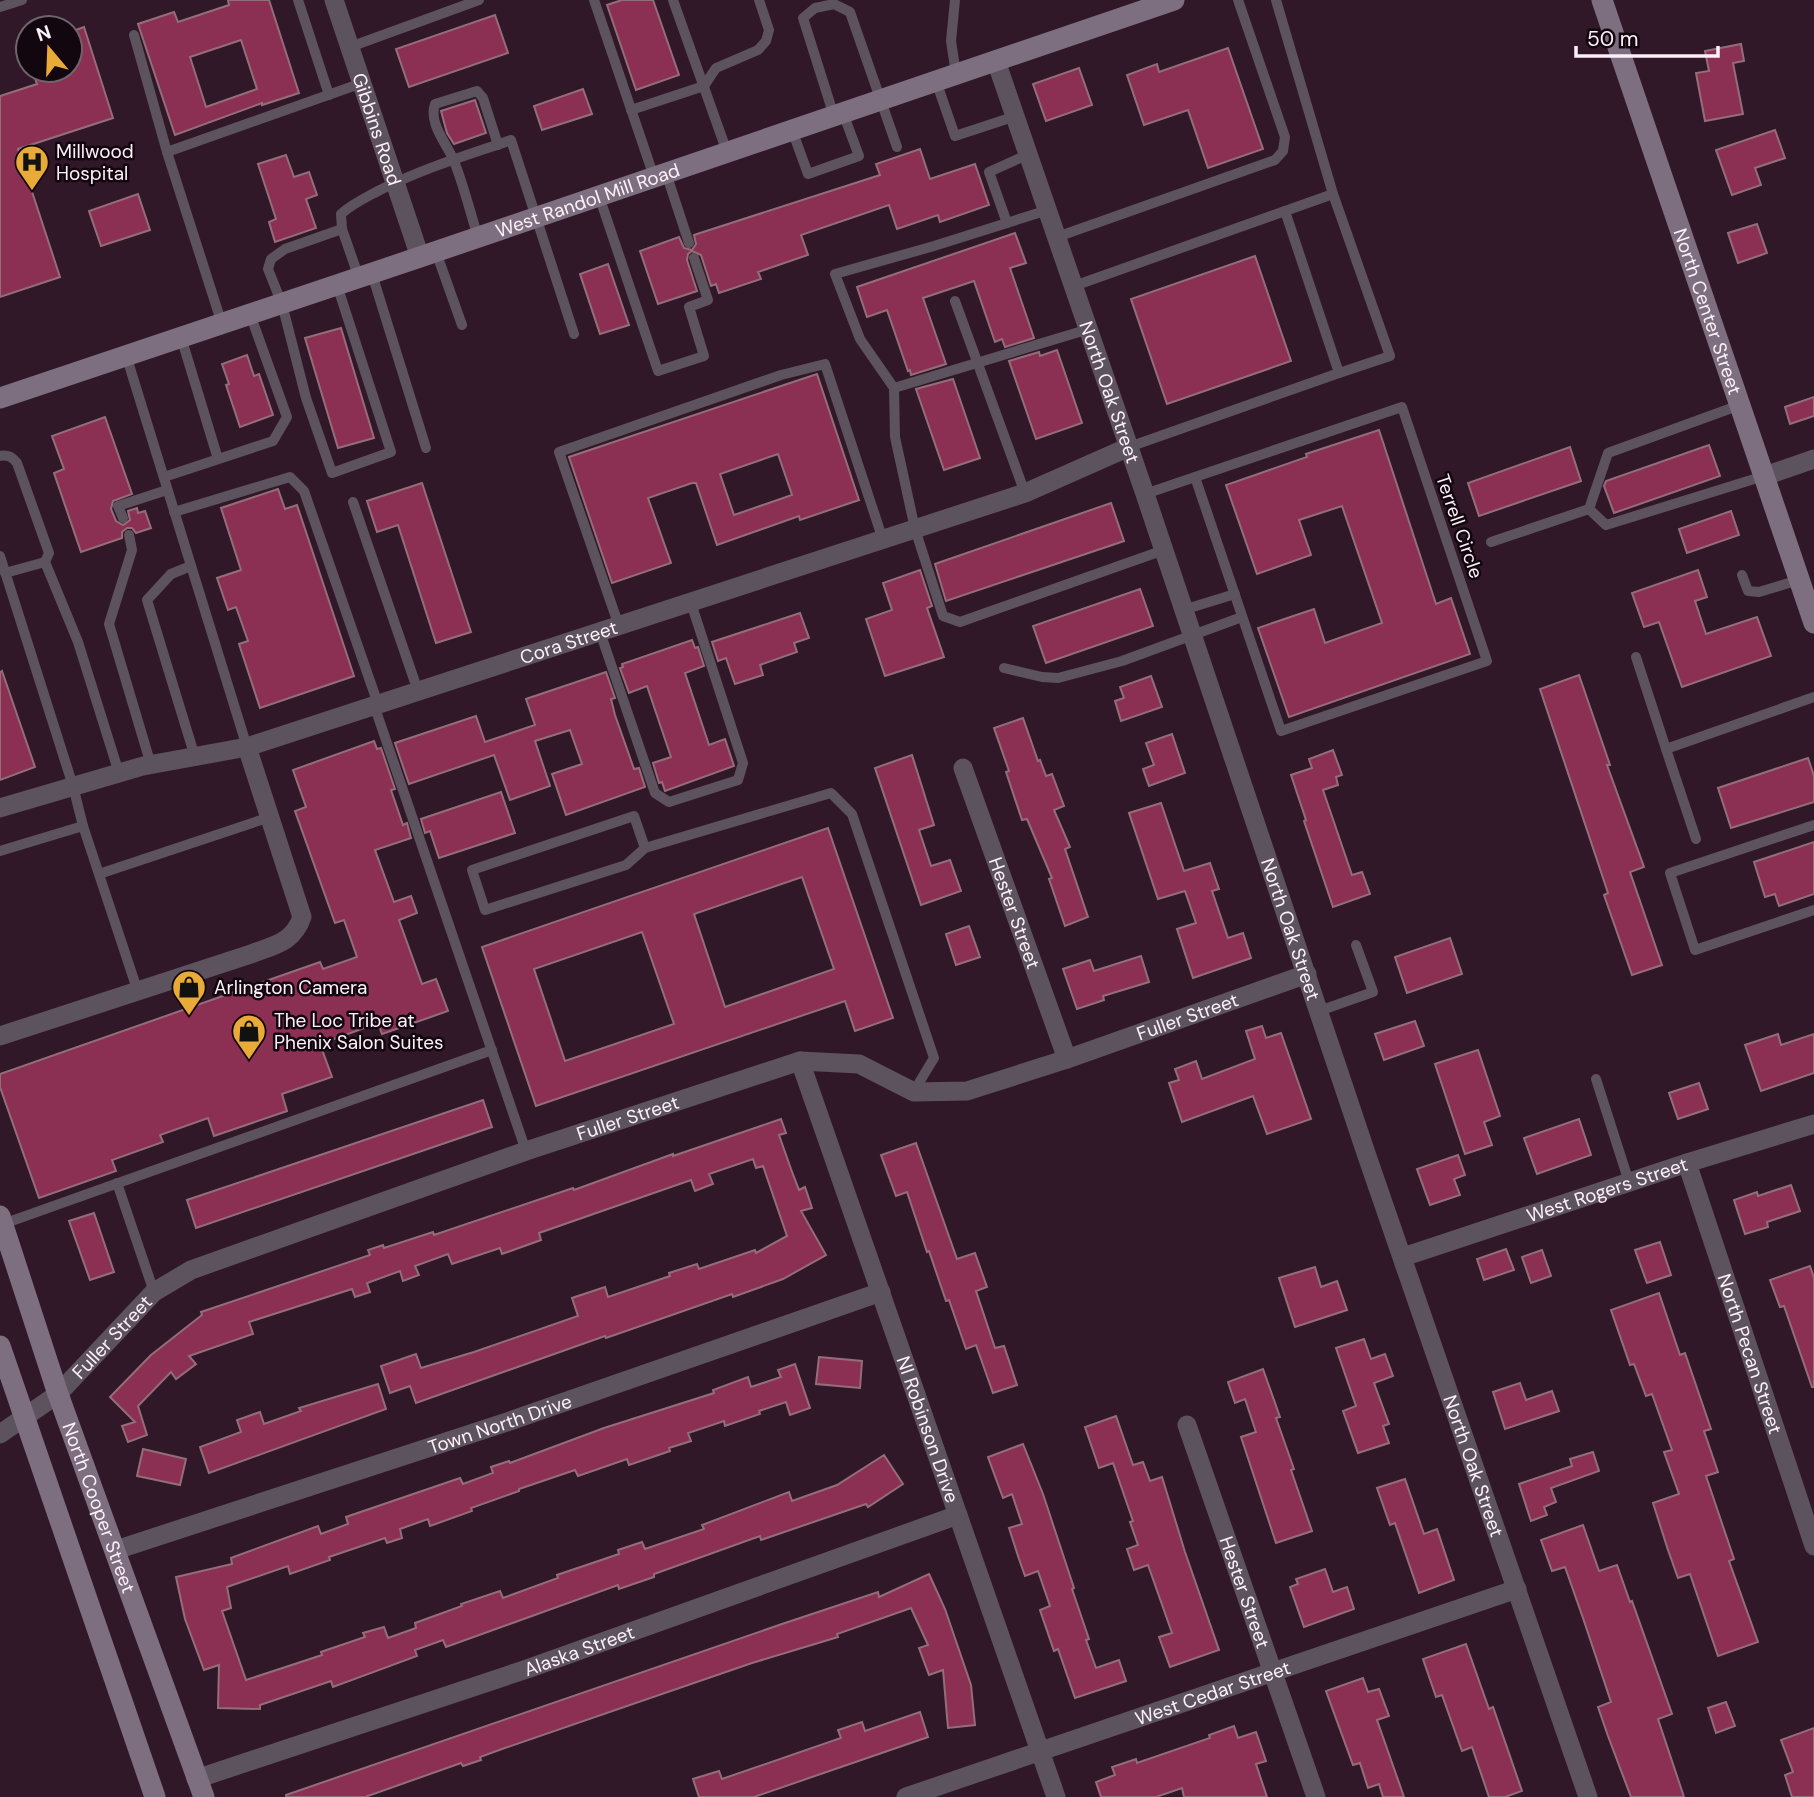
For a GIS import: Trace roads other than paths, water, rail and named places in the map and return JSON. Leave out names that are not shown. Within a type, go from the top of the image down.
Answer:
[{"type":"main road","name":"North Center Street","points":[[1602,0],[1814,623]]},
{"type":"main road","name":"West Randol Mill Road","points":[[0,398],[428,255],[1170,1]]},
{"type":"main road","name":"North Cooper Street","points":[[1,1220],[58,1394],[200,1788]]},
{"type":"main road","points":[[0,1346],[155,1797]]},
{"type":"street","name":"Gibbins Road","points":[[334,0],[395,182],[428,255]]},
{"type":"street","name":"North Oak Street","points":[[996,61],[1588,1797]]},
{"type":"street","name":"Cora Street","points":[[0,808],[118,773],[247,747],[1025,493],[1129,447]]},
{"type":"street","points":[[1765,476],[1814,459]]},
{"type":"street","points":[[0,1036],[286,941],[298,930],[302,917],[247,747]]},
{"type":"street","name":"Hester Street","points":[[963,768],[1067,1059]]},
{"type":"street","name":"Fuller Street","points":[[0,1434],[58,1394],[154,1292],[191,1270],[526,1151],[800,1061],[859,1064],[914,1091],[967,1091],[1067,1059],[1307,974]]},
{"type":"street","name":"Nl Robinson Drive","points":[[800,1061],[1056,1797]]},
{"type":"street","name":"West Rogers Street","points":[[1403,1257],[1814,1124]]},
{"type":"street","name":"North Pecan Street","points":[[1687,1163],[1814,1546]]},
{"type":"street","name":"Town North Drive","points":[[116,1549],[507,1422],[880,1292]]},
{"type":"street","name":"Hester Street","points":[[1187,1425],[1316,1797]]},
{"type":"street","name":"Alaska Street","points":[[200,1788],[958,1515]]},
{"type":"street","name":"West Cedar Street","points":[[906,1797],[1517,1589]]},
{"type":"lane","points":[[0,7],[22,0]]},
{"type":"lane","points":[[298,0],[330,95]]},
{"type":"lane","points":[[350,47],[479,0]]},
{"type":"lane","points":[[594,0],[631,110],[689,243]]},
{"type":"lane","points":[[673,0],[727,152]]},
{"type":"lane","points":[[631,110],[704,86],[716,68],[758,50],[766,41],[769,30],[759,0]]},
{"type":"lane","points":[[955,0],[946,78],[955,136],[1016,116]]},
{"type":"lane","points":[[1057,237],[1275,160],[1283,151],[1285,137],[1238,0]]},
{"type":"lane","points":[[1129,447],[1391,356],[1333,194],[1276,0]]},
{"type":"lane","points":[[792,130],[808,174],[859,156],[838,114],[803,18],[815,8],[834,4],[850,12],[897,147]]},
{"type":"lane","points":[[134,35],[167,152],[222,324]]},
{"type":"lane","points":[[167,152],[362,83]]},
{"type":"lane","points":[[478,237],[453,158],[443,144],[433,111],[435,104],[477,91],[483,98],[498,145]]},
{"type":"lane","points":[[426,448],[365,276],[342,229],[341,214],[349,206],[395,182],[453,158],[511,140],[534,218],[574,334]]},
{"type":"lane","points":[[1007,223],[989,172],[1029,154]]},
{"type":"lane","points":[[1074,286],[1333,194]]},
{"type":"lane","points":[[599,195],[658,371],[704,356],[689,307],[708,300],[694,258]]},
{"type":"lane","points":[[1048,209],[934,246],[835,274],[860,339],[894,388],[895,437],[915,529],[943,616],[960,622],[1164,550]]},
{"type":"lane","points":[[1284,211],[1339,373]]},
{"type":"lane","points":[[337,285],[391,452],[332,474],[306,398],[282,304],[268,269],[271,259],[285,249],[342,229]]},
{"type":"lane","points":[[428,255],[462,326]]},
{"type":"lane","points":[[955,301],[1025,493]]},
{"type":"lane","points":[[164,477],[273,440],[287,416],[250,314]]},
{"type":"lane","points":[[894,388],[1089,329]]},
{"type":"lane","points":[[181,337],[218,459]]},
{"type":"lane","points":[[126,355],[247,747]]},
{"type":"lane","points":[[691,603],[743,763],[738,780],[668,802],[655,793],[559,452],[781,375],[825,363],[883,540]]},
{"type":"lane","points":[[1589,509],[1608,453],[1740,405]]},
{"type":"lane","name":"Terrell Circle","points":[[1402,407],[1487,661],[1281,731],[1195,477],[1402,407]]},
{"type":"lane","points":[[0,456],[12,457],[18,463],[49,554],[46,562],[78,642],[118,773]]},
{"type":"lane","points":[[1589,509],[1606,525],[1765,476]]},
{"type":"lane","points":[[174,512],[290,477],[304,491],[526,1151]]},
{"type":"lane","points":[[1145,494],[1195,477]]},
{"type":"lane","points":[[123,518],[118,506],[167,490]]},
{"type":"lane","points":[[354,502],[418,691]]},
{"type":"lane","points":[[1491,542],[1589,509]]},
{"type":"lane","points":[[129,535],[132,550],[109,624],[151,765]]},
{"type":"lane","points":[[0,557],[138,992]]},
{"type":"lane","points":[[5,573],[46,562]]},
{"type":"lane","points":[[191,565],[171,574],[147,600],[195,757]]},
{"type":"lane","points":[[1742,575],[1748,591],[1759,592],[1800,580]]},
{"type":"lane","points":[[1183,610],[1235,594]]},
{"type":"lane","points":[[1004,668],[1058,678],[1122,661],[1242,617]]},
{"type":"lane","points":[[1636,657],[1696,839]]},
{"type":"lane","points":[[1666,749],[1814,697]]},
{"type":"lane","points":[[645,848],[634,816],[472,870],[485,910],[626,865],[645,848],[831,793],[852,814],[934,1058],[914,1091]]},
{"type":"lane","points":[[99,874],[270,817]]},
{"type":"lane","points":[[0,851],[83,825]]},
{"type":"lane","points":[[1814,825],[1670,873],[1695,950],[1814,910]]},
{"type":"lane","points":[[1319,1012],[1373,992],[1356,944]]},
{"type":"lane","points":[[1,1220],[117,1183],[492,1050]]},
{"type":"lane","points":[[1596,1079],[1629,1182]]},
{"type":"lane","points":[[117,1183],[154,1292]]},
{"type":"place","name":"Millwood Hospital","points":[[32,192]]},
{"type":"place","name":"Arlington Camera","points":[[189,1017]]},
{"type":"place","name":"The Loc Tribe at Phenix Salon Suites","points":[[249,1061]]}]
